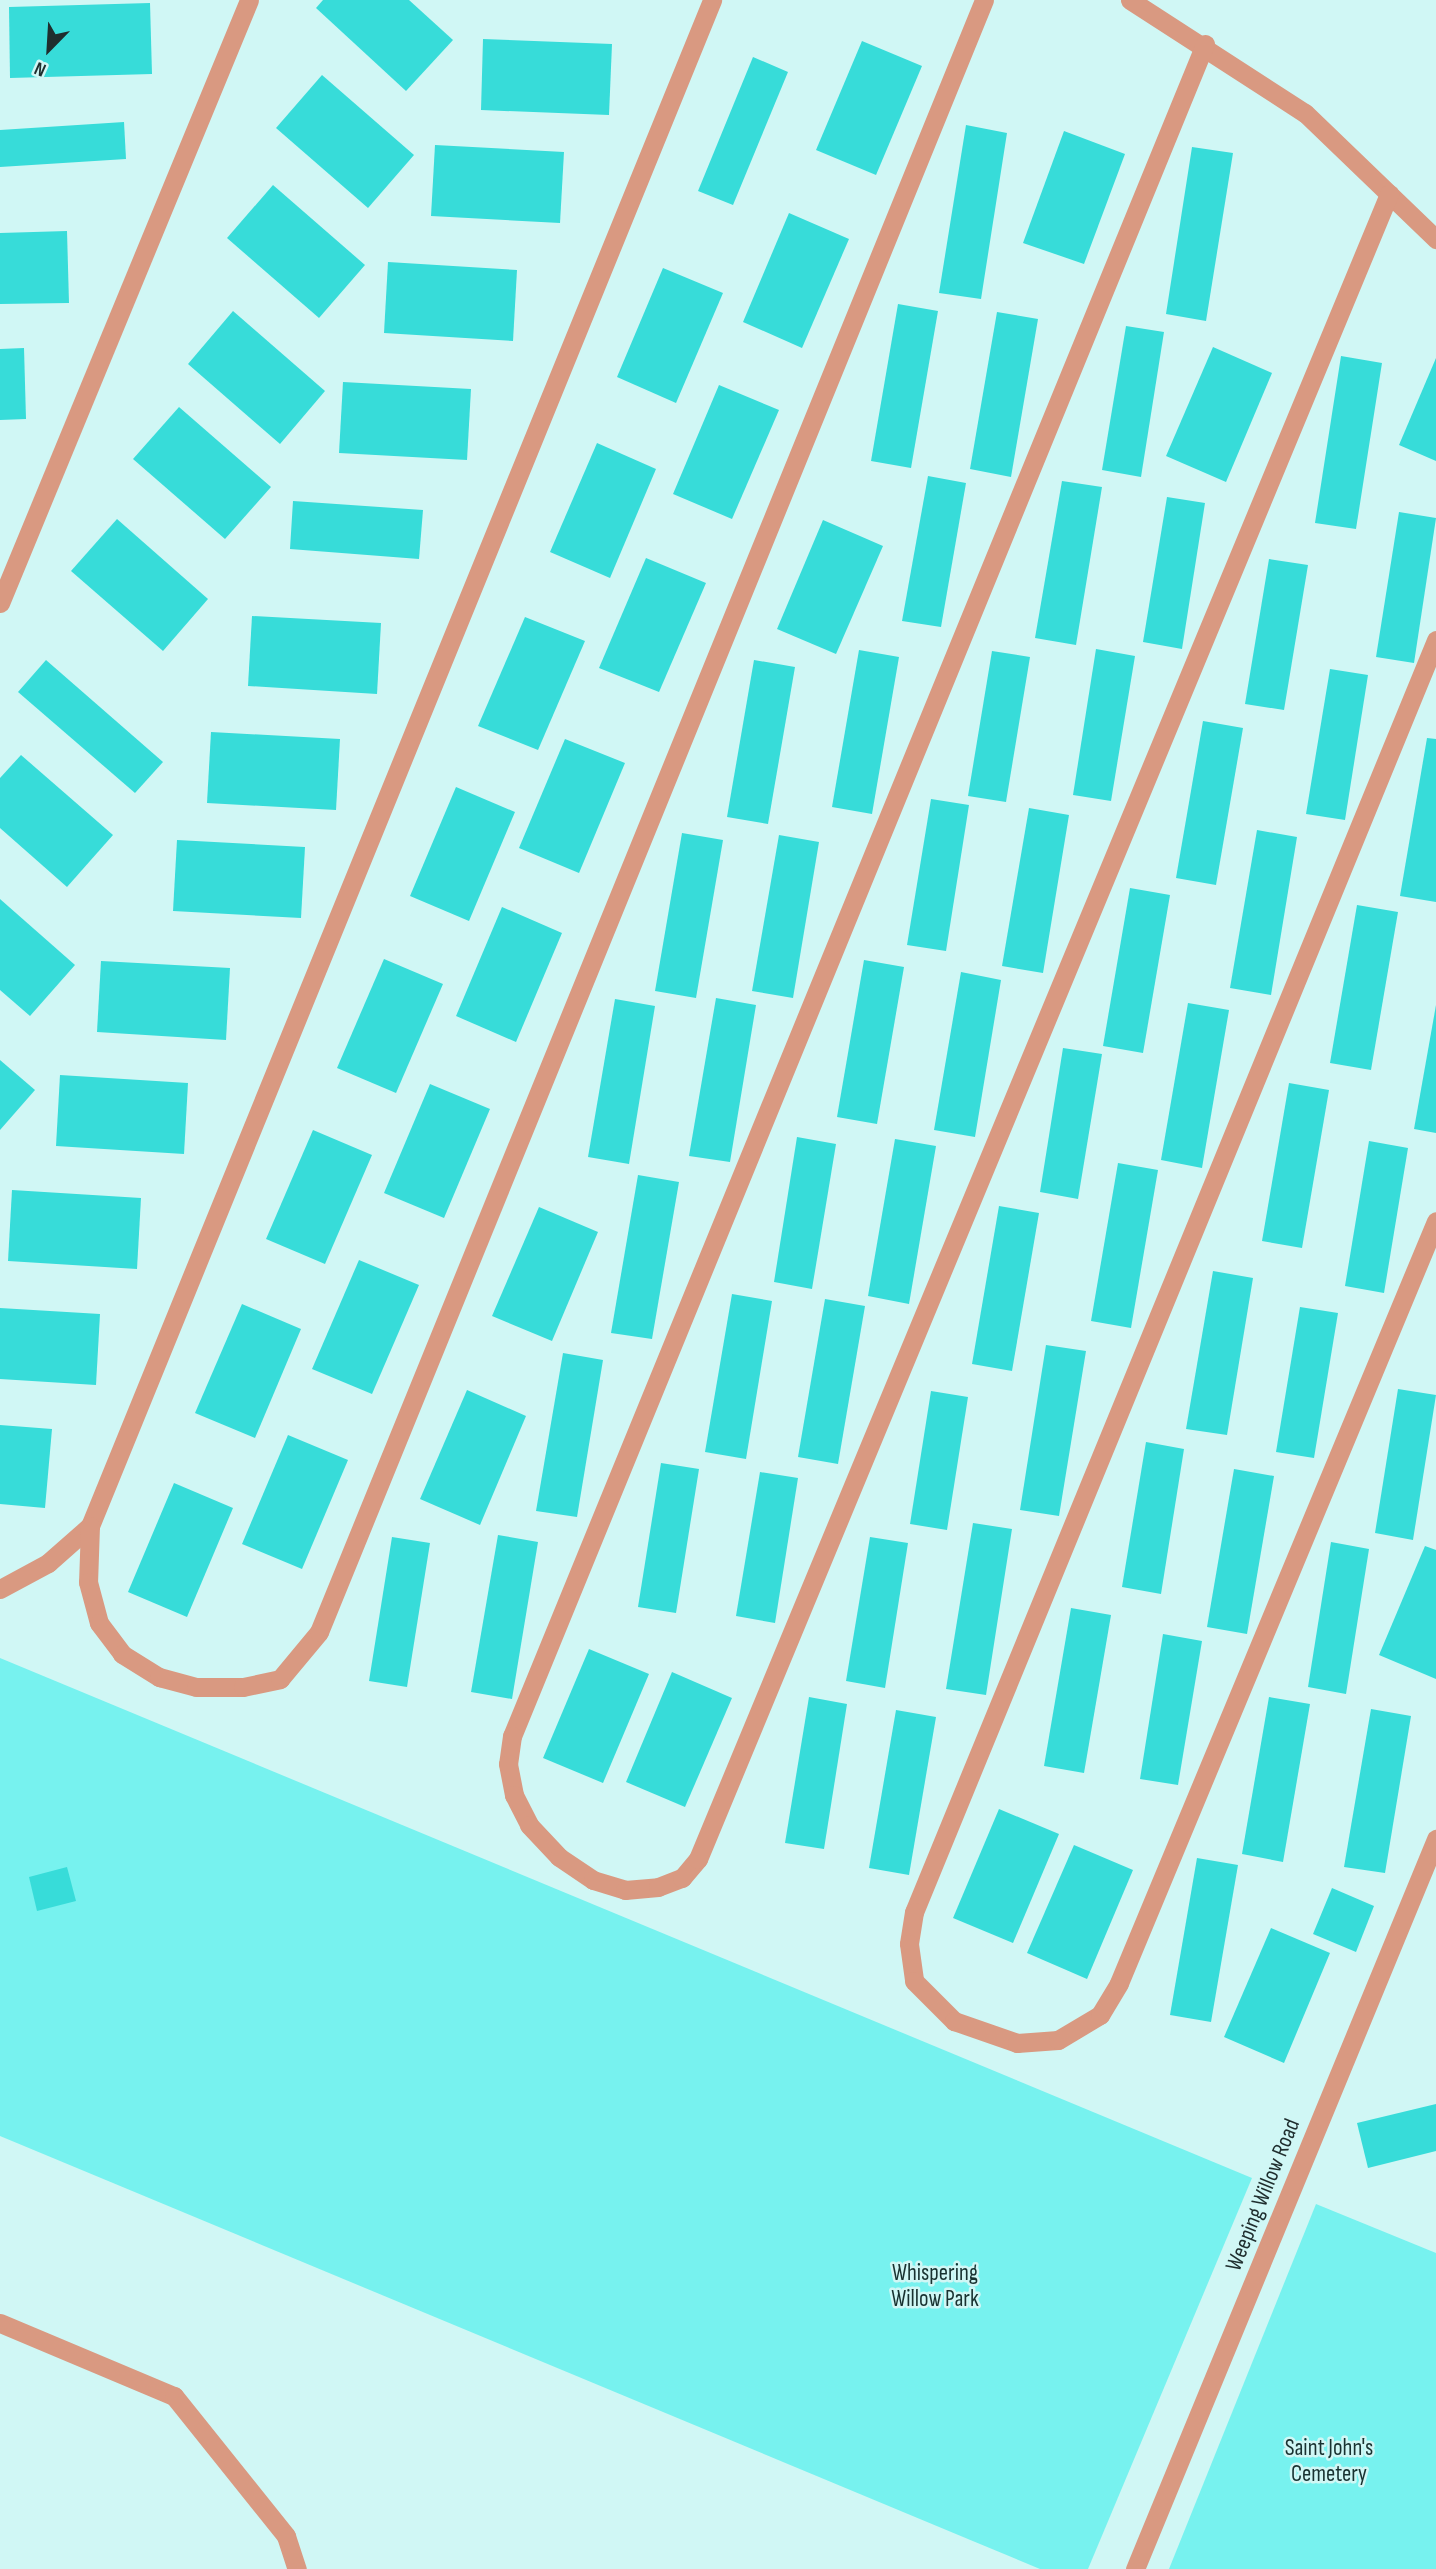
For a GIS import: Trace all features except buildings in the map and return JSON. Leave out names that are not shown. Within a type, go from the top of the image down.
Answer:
[{"type":"street","points":[[0,603],[249,0]]},
{"type":"street","points":[[712,0],[90,1526],[88,1582],[99,1623],[122,1654],[159,1676],[196,1687],[243,1687],[280,1678],[302,1658],[319,1632],[984,0]]},
{"type":"street","points":[[1130,0],[1205,44],[1305,113],[1436,239]]},
{"type":"street","points":[[1205,44],[512,1736],[508,1764],[514,1795],[528,1825],[559,1857],[593,1880],[625,1890],[658,1887],[682,1878],[698,1859],[1389,194]]},
{"type":"street","points":[[1436,640],[914,1912],[909,1944],[914,1981],[954,2021],[1017,2043],[1058,2040],[1100,2015],[1119,1983],[1436,1221]]},
{"type":"street","points":[[0,1589],[48,1563],[90,1526]]},
{"type":"street","name":"Weeping Willow Road","points":[[1135,2569],[1436,1839]]},
{"type":"street","points":[[0,2323],[174,2396],[286,2536],[297,2569]]},
{"type":"green space","name":"Whispering Willow Park","points":[[0,1658],[1252,2178],[1088,2569],[1040,2569],[0,2136]]},
{"type":"green space","name":"Saint John's Cemetery","points":[[1316,2204],[1436,2253],[1436,2569],[1169,2569]]}]
